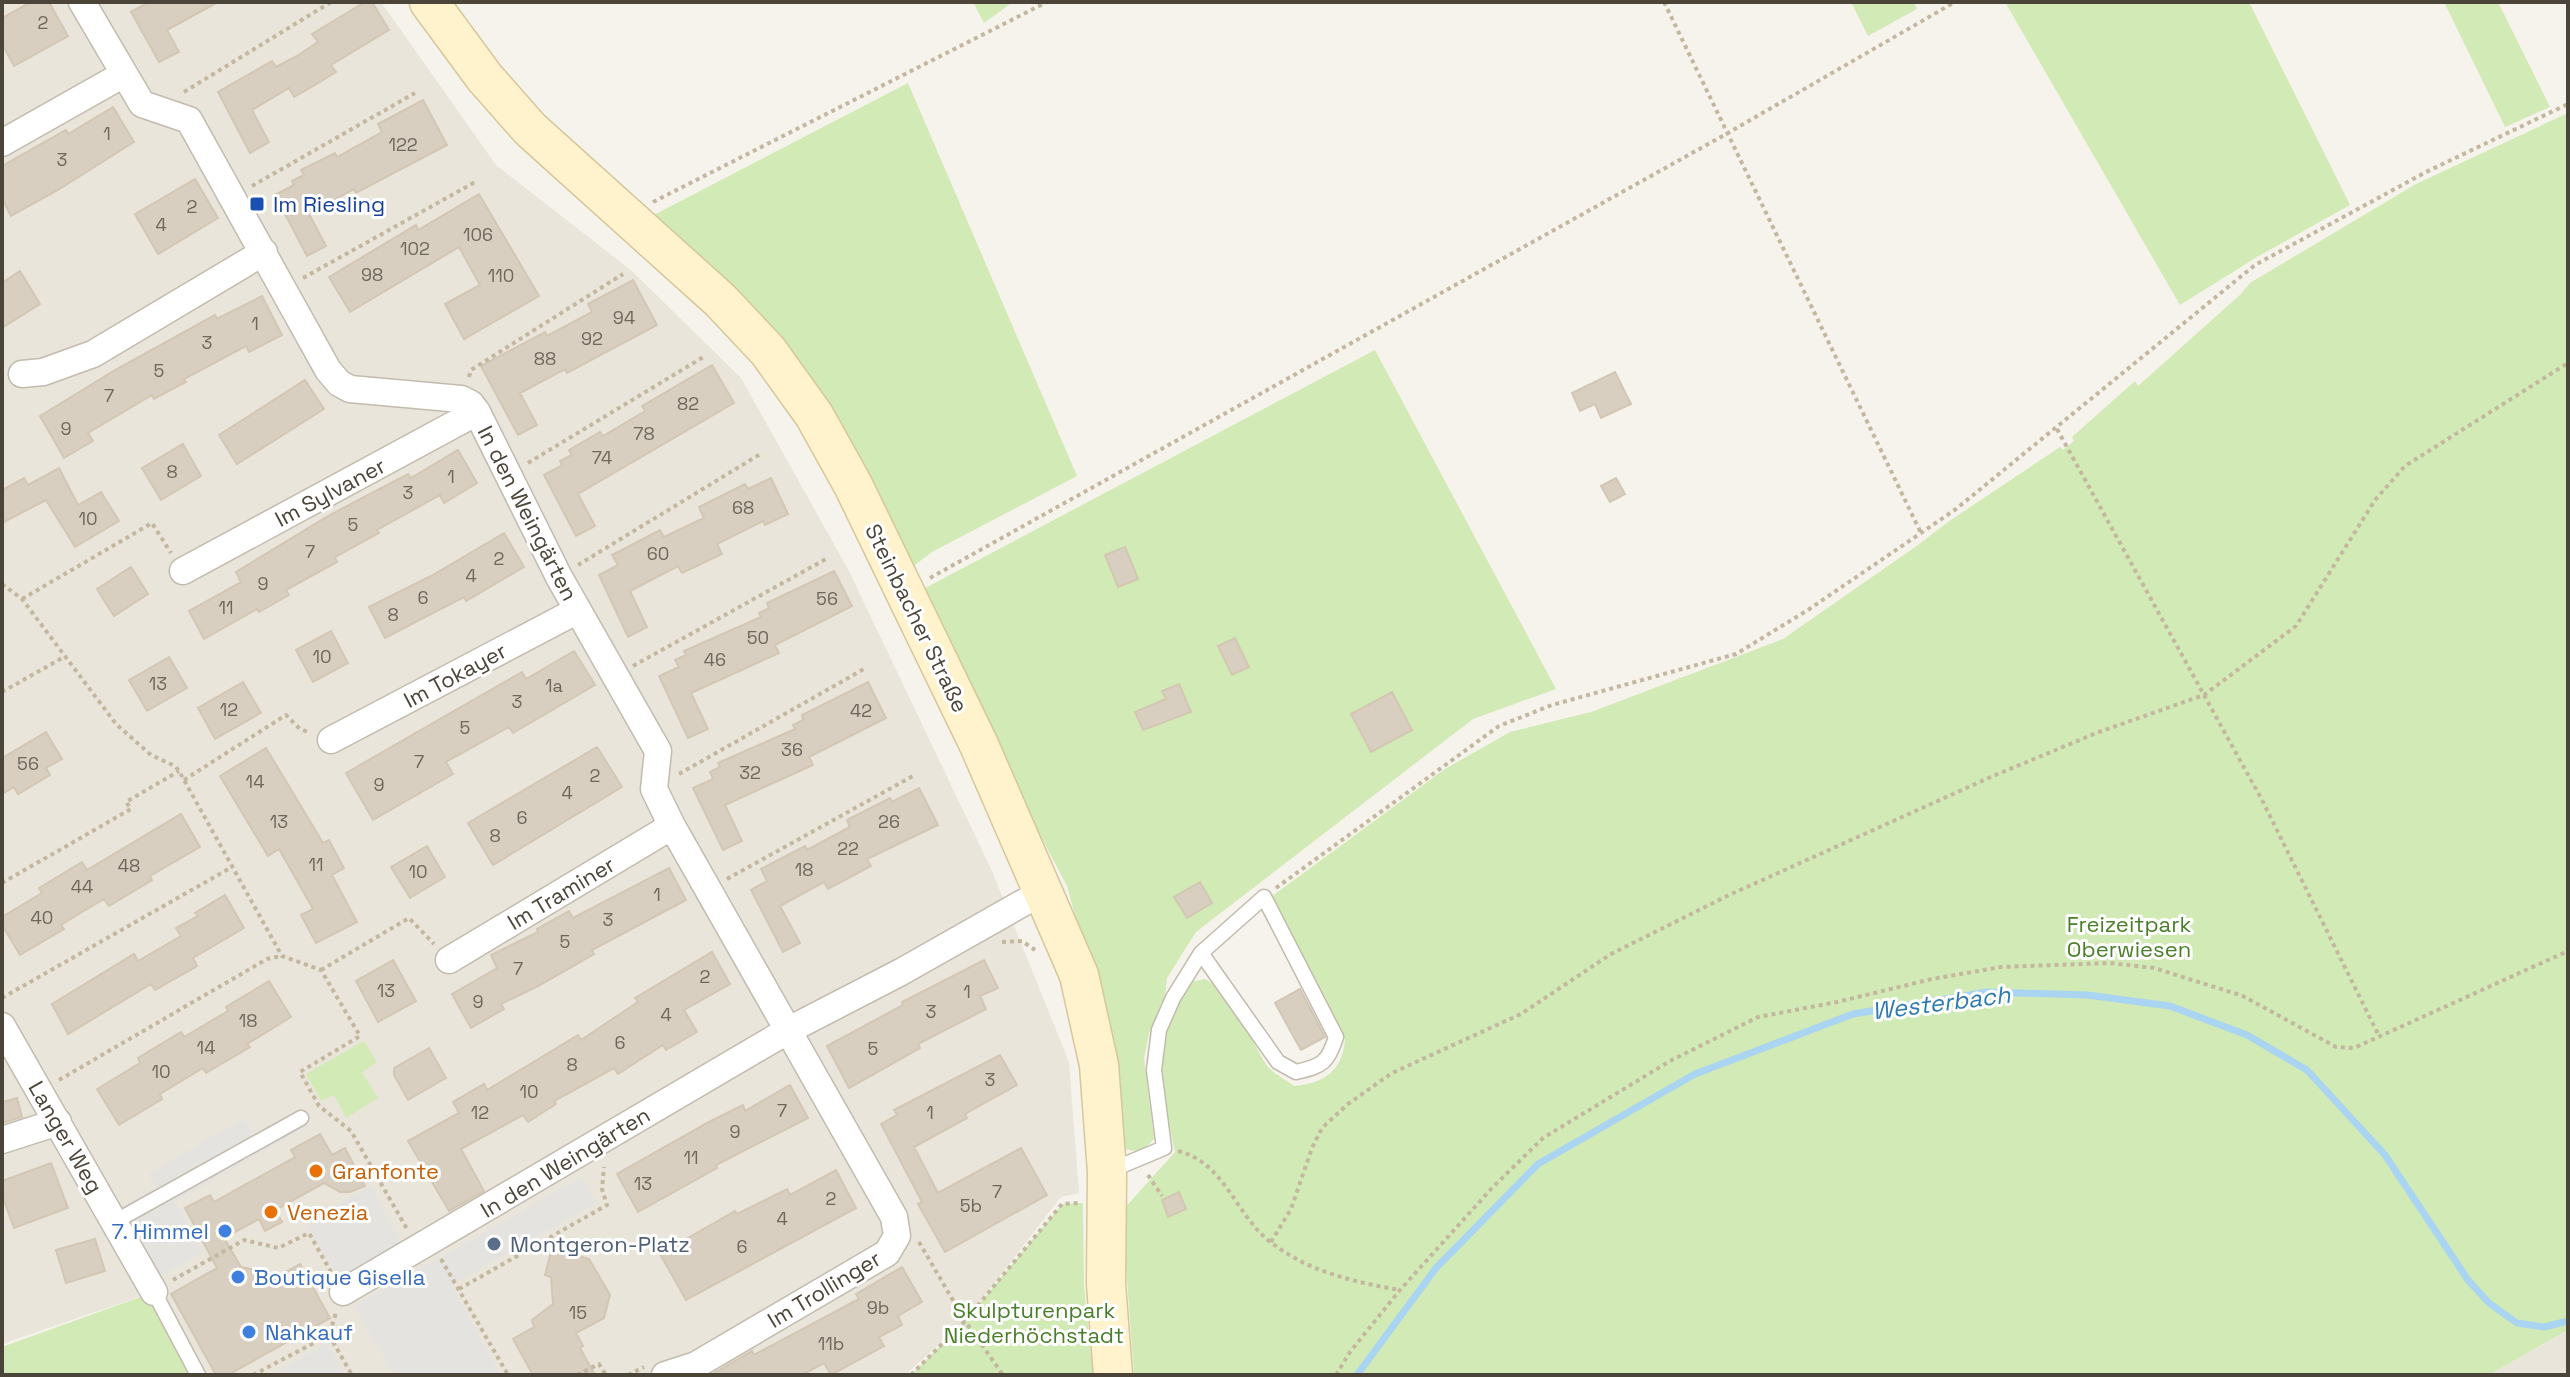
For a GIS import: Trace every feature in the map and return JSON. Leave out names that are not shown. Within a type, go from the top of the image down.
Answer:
[{"type":"main road","name":"Steinbacher Straße","points":[[429,2],[485,78],[530,129],[720,300],[768,351],[814,415],[853,485],[979,745],[1079,975],[1099,1065],[1108,1186],[1106,1284],[1113,1375]]},
{"type":"street","points":[[82,2],[142,104],[189,120],[328,370],[339,383],[350,389],[469,405]]},
{"type":"street","points":[[2,143],[124,74]]},
{"type":"street","points":[[22,374],[43,372],[93,354],[264,252]]},
{"type":"street","name":"In den Weingärten","points":[[469,405],[509,474],[559,577],[658,751],[654,789],[787,1031]]},
{"type":"street","name":"Im Sylvaner","points":[[183,571],[469,405]]},
{"type":"street","name":"Im Tokayer","points":[[331,740],[578,610]]},
{"type":"street","name":"Im Traminer","points":[[449,960],[672,826]]},
{"type":"street","name":"In den Weingärten","points":[[343,1292],[787,1031],[901,972],[1044,891]]},
{"type":"street","name":"Langer Weg","points":[[2,1026],[154,1292]]},
{"type":"street","name":"Im Trollinger","points":[[665,1375],[696,1365],[887,1253],[897,1236],[894,1217],[787,1031]]},
{"type":"street","points":[[2,1140],[58,1122]]},
{"type":"lane","points":[[1108,1186],[1164,1148],[1154,1070],[1159,1030],[1173,998],[1201,953],[1264,897],[1336,1037],[1330,1055],[1317,1067],[1296,1072],[1278,1062],[1201,953]]},
{"type":"lane","points":[[116,1221],[301,1118]]},
{"type":"lane","name":"Langer Weg","points":[[154,1292],[198,1375]]},
{"type":"path","points":[[155,110],[331,2]]},
{"type":"path","points":[[626,216],[1047,2]]},
{"type":"path","points":[[1664,2],[1921,533]]},
{"type":"path","points":[[904,593],[1728,133],[1955,2]]},
{"type":"path","points":[[233,197],[415,93]]},
{"type":"path","points":[[1264,897],[1499,726],[1552,705],[1736,654],[1808,610],[1956,509],[2255,265],[2426,172],[2568,104]]},
{"type":"path","points":[[284,289],[477,181]]},
{"type":"path","points":[[469,405],[471,370],[623,274]]},
{"type":"path","points":[[509,474],[705,356]]},
{"type":"path","points":[[1271,1242],[1291,1209],[1322,1128],[1348,1104],[1392,1073],[1521,1014],[1611,954],[1741,889],[2099,732],[2204,695],[2296,626],[2375,500],[2405,466],[2568,363]]},
{"type":"path","points":[[2057,429],[2262,800],[2379,1036]]},
{"type":"path","points":[[559,577],[762,453]]},
{"type":"path","points":[[22,599],[152,523],[183,571]]},
{"type":"path","points":[[614,676],[826,559]]},
{"type":"path","points":[[2,584],[22,599],[116,724],[151,755],[179,771],[282,956]]},
{"type":"path","points":[[2,692],[64,657]]},
{"type":"path","points":[[656,773],[680,774],[864,669]]},
{"type":"path","points":[[184,780],[286,715],[300,729],[331,740]]},
{"type":"path","points":[[2,883],[131,809],[126,802],[179,771]]},
{"type":"path","points":[[708,890],[913,776]]},
{"type":"path","points":[[2,998],[232,867]]},
{"type":"path","points":[[321,970],[409,918],[449,960]]},
{"type":"path","points":[[992,942],[1022,941],[1045,956]]},
{"type":"path","points":[[1336,1375],[1350,1352],[1400,1290],[1492,1188],[1543,1138],[1670,1061],[1758,1017],[2001,967],[2110,963],[2175,974],[2243,996],[2336,1047],[2354,1048],[2568,951]]},
{"type":"path","points":[[39,1091],[267,959],[282,956],[321,970],[360,1036],[300,1072],[319,1106],[351,1131],[424,1245],[459,1289],[508,1375]]},
{"type":"path","points":[[1164,1148],[1193,1154],[1220,1177],[1244,1213],[1271,1242],[1295,1259],[1335,1276],[1400,1290]]},
{"type":"path","points":[[459,1289],[607,1205],[602,1189],[604,1164]]},
{"type":"path","points":[[911,1375],[965,1321],[1062,1204],[1108,1186],[1131,1185],[1145,1169],[1162,1196]]},
{"type":"path","points":[[154,1292],[244,1240],[278,1248],[309,1233],[343,1292],[329,1335],[253,1375]]},
{"type":"path","points":[[897,1236],[919,1242],[965,1321],[1003,1375]]},
{"type":"path","points":[[329,1335],[352,1375]]},
{"type":"path","points":[[577,1375],[599,1364],[606,1375]]},
{"type":"shaded area","points":[[2,2],[381,2],[496,165],[632,271],[741,378],[849,571],[992,871],[1069,1062],[1079,1193],[1061,1197],[965,1321],[905,1375],[198,1375],[153,1292],[2,1344]]},
{"type":"shaded area","points":[[299,1108],[309,1125],[175,1202],[203,1252],[160,1277],[120,1208],[155,1187],[148,1174],[243,1119],[253,1135]]},
{"type":"shaded area","name":"Montgeron-Platz","points":[[582,1177],[597,1203],[451,1285],[501,1375],[393,1375],[355,1306]]},
{"type":"shaded area","points":[[370,1186],[405,1248],[341,1285],[306,1222]]},
{"type":"shaded area","points":[[2567,1331],[2568,1375],[2489,1375]]},
{"type":"shaded area","points":[[327,1343],[345,1375],[270,1375]]},
{"type":"green space","points":[[973,2],[1013,2],[984,23]]},
{"type":"green space","points":[[1851,2],[1914,2],[1917,9],[1868,36]]},
{"type":"green space","points":[[2005,2],[2249,2],[2350,205],[2180,305]]},
{"type":"green space","points":[[2444,2],[2498,2],[2550,107],[2505,127]]},
{"type":"green space","points":[[908,83],[1077,476],[932,552],[912,567],[646,219]]},
{"type":"green space","name":"Freizeitpark Oberwiesen","points":[[2568,113],[2568,1330],[2489,1375],[1134,1375],[1122,1211],[1175,1152],[1158,1071],[1170,1019],[1190,982],[1205,979],[1228,997],[1268,1067],[1294,1086],[1315,1082],[1330,1074],[1343,1051],[1345,1040],[1271,897],[1445,769],[1510,732],[1591,712],[1783,639],[1948,522],[2060,447],[2063,450],[2074,441],[2072,437],[2135,381],[2138,386],[2250,283],[2416,184]]},
{"type":"green space","points":[[1375,350],[1556,689],[1473,719],[1196,932],[1167,978],[1165,996],[1149,1033],[1144,1058],[1154,1139],[1141,1152],[1118,1148],[1095,985],[1067,886],[914,594]]},
{"type":"green space","points":[[364,1041],[377,1062],[362,1072],[378,1098],[346,1118],[334,1095],[321,1101],[306,1074]]},
{"type":"green space","name":"Skulpturenpark Niederhöchstadt","points":[[1083,1203],[1084,1286],[1093,1375],[911,1375],[965,1321],[1062,1204]]},
{"type":"green space","points":[[154,1292],[198,1375],[2,1375],[2,1347]]},
{"type":"building","points":[[31,2],[49,2],[68,36],[14,66],[2,44],[2,18]]},
{"type":"building","points":[[149,2],[218,2],[167,30],[179,52],[159,62],[131,12]]},
{"type":"building","points":[[365,2],[372,2],[389,30],[331,65],[336,72],[315,85],[294,97],[289,88],[252,110],[269,142],[250,153],[218,92],[272,61],[276,67],[297,56],[318,42],[312,34]]},
{"type":"building","points":[[423,100],[447,145],[309,214],[326,246],[307,256],[275,195],[294,185],[292,181],[304,175],[301,170],[335,153],[337,157],[382,132],[378,124]]},
{"type":"building","points":[[113,107],[134,142],[11,216],[2,199],[2,166],[66,130],[68,134]]},
{"type":"building","points":[[195,179],[218,218],[158,254],[135,214]]},
{"type":"building","points":[[479,194],[539,296],[464,339],[445,304],[480,285],[459,247],[350,312],[329,277],[416,225],[418,230]]},
{"type":"building","points":[[20,271],[40,304],[2,328],[2,283]]},
{"type":"building","points":[[633,280],[657,325],[567,373],[565,369],[520,393],[537,425],[518,435],[481,366],[545,332],[547,336],[592,312],[588,304]]},
{"type":"building","points":[[262,296],[282,335],[249,352],[246,346],[154,399],[152,395],[88,433],[93,441],[64,458],[40,416],[215,315],[217,319]]},
{"type":"building","points":[[712,365],[734,403],[578,494],[595,526],[576,536],[544,475],[572,455],[569,450],[600,432],[603,436],[645,411],[642,406]]},
{"type":"building","points":[[1615,372],[1631,404],[1601,418],[1595,404],[1580,411],[1572,393]]},
{"type":"building","points":[[305,380],[324,409],[237,464],[219,435]]},
{"type":"building","points":[[183,444],[201,476],[161,500],[142,468]]},
{"type":"building","points":[[458,450],[477,483],[444,503],[440,495],[377,530],[379,533],[335,557],[337,562],[286,590],[289,595],[204,639],[189,611],[241,582],[236,572],[328,516],[408,474],[411,478]]},
{"type":"building","points":[[59,468],[78,505],[101,492],[119,521],[75,547],[46,500],[2,523],[2,490],[24,478],[28,485]]},
{"type":"building","points":[[771,478],[788,514],[765,525],[763,521],[717,544],[722,554],[682,573],[678,566],[630,591],[647,627],[628,637],[599,575],[618,565],[612,555],[660,530],[664,537],[704,518],[699,507],[745,484],[748,489]]},
{"type":"building","points":[[1616,478],[1625,494],[1610,502],[1601,486]]},
{"type":"building","points":[[504,533],[524,567],[466,601],[464,597],[385,638],[369,607],[431,576]]},
{"type":"building","points":[[1125,547],[1138,579],[1118,587],[1105,555]]},
{"type":"building","points":[[131,567],[148,594],[114,616],[97,589]]},
{"type":"building","points":[[834,571],[852,606],[775,645],[779,653],[691,693],[708,729],[688,738],[659,676],[679,667],[675,660],[686,655],[684,651],[761,617],[759,613],[769,608],[767,603]]},
{"type":"building","points":[[331,631],[348,663],[313,682],[296,650]]},
{"type":"building","points":[[1235,638],[1249,667],[1232,675],[1218,646]]},
{"type":"building","points":[[574,651],[595,685],[513,733],[509,727],[446,762],[453,774],[373,820],[346,773],[522,672],[526,679]]},
{"type":"building","points":[[169,657],[187,688],[147,711],[129,680]]},
{"type":"building","points":[[243,682],[261,713],[215,739],[198,708]]},
{"type":"building","points":[[868,682],[886,718],[809,757],[813,765],[725,805],[742,841],[723,850],[693,788],[713,779],[710,772],[720,767],[718,763],[795,729],[793,725],[803,720],[802,715]]},
{"type":"building","points":[[1179,684],[1191,712],[1143,730],[1135,712],[1166,699],[1162,691]]},
{"type":"building","points":[[1392,692],[1412,730],[1371,752],[1351,714]]},
{"type":"building","points":[[46,732],[62,759],[46,768],[50,775],[18,794],[14,787],[2,794],[2,758]]},
{"type":"building","points":[[597,747],[622,787],[493,865],[468,823]]},
{"type":"building","points":[[266,748],[323,843],[329,840],[344,868],[332,875],[357,922],[316,943],[301,915],[313,909],[279,849],[268,856],[220,776]]},
{"type":"building","points":[[919,788],[938,825],[867,859],[871,866],[828,889],[824,882],[780,906],[800,943],[783,952],[751,890],[767,881],[761,869],[805,846],[807,850],[850,827],[847,820],[890,798],[892,802]]},
{"type":"building","points":[[181,814],[200,847],[150,876],[152,880],[109,906],[104,899],[82,912],[61,925],[64,929],[20,955],[2,925],[2,917],[42,893],[39,888],[82,862],[87,870]]},
{"type":"building","points":[[427,846],[445,877],[410,898],[391,867]]},
{"type":"building","points":[[669,868],[686,900],[592,950],[594,954],[501,1004],[504,1009],[471,1028],[452,994],[497,968],[491,955],[538,932],[537,929],[569,911],[573,918]]},
{"type":"building","points":[[1200,882],[1212,903],[1187,918],[1174,897]]},
{"type":"building","points":[[225,895],[244,928],[193,958],[197,966],[155,990],[151,984],[68,1034],[52,1004],[134,954],[138,961],[181,936],[176,928]]},
{"type":"building","points":[[712,952],[730,984],[684,1010],[697,1032],[666,1050],[663,1045],[618,1074],[614,1068],[554,1101],[556,1104],[528,1122],[523,1115],[461,1149],[484,1191],[449,1211],[408,1141],[459,1113],[453,1102],[484,1084],[487,1090],[578,1035],[581,1040],[638,1002],[635,998]]},
{"type":"building","points":[[393,960],[416,1001],[378,1022],[356,981]]},
{"type":"building","points":[[984,960],[998,988],[980,996],[986,1009],[918,1044],[920,1048],[849,1088],[827,1046],[903,1005],[902,1002]]},
{"type":"building","points":[[269,981],[291,1017],[247,1044],[250,1047],[206,1073],[203,1068],[160,1094],[162,1099],[119,1125],[97,1089],[140,1063],[138,1058],[181,1032],[184,1037],[228,1011],[226,1007]]},
{"type":"building","points":[[1300,989],[1325,1037],[1301,1050],[1275,1003]]},
{"type":"building","points":[[429,1048],[446,1078],[408,1100],[394,1075],[394,1068]]},
{"type":"building","points":[[1000,1055],[1017,1085],[965,1114],[967,1118],[914,1147],[938,1193],[1021,1148],[1047,1195],[945,1252],[918,1204],[922,1202],[881,1124],[897,1115],[894,1110]]},
{"type":"building","points":[[790,1085],[808,1118],[716,1165],[717,1168],[638,1212],[617,1174],[709,1122],[743,1105],[745,1111]]},
{"type":"building","points":[[17,1098],[22,1117],[2,1123],[2,1102]]},
{"type":"building","points":[[320,1134],[332,1155],[345,1148],[365,1186],[340,1192],[324,1183],[275,1210],[282,1222],[265,1231],[259,1219],[224,1238],[241,1267],[255,1270],[263,1285],[300,1264],[330,1318],[228,1375],[216,1375],[171,1294],[217,1268],[185,1208],[210,1195],[214,1202],[295,1157],[291,1150]]},
{"type":"building","points":[[51,1163],[68,1208],[14,1228],[2,1195],[2,1181]]},
{"type":"building","points":[[836,1170],[856,1208],[686,1300],[660,1254],[735,1211],[737,1214],[787,1189],[790,1195]]},
{"type":"building","points":[[1179,1192],[1186,1209],[1168,1217],[1162,1200]]},
{"type":"building","points":[[95,1239],[105,1271],[66,1283],[56,1250]]},
{"type":"building","points":[[552,1248],[589,1259],[610,1295],[604,1318],[576,1333],[583,1346],[580,1348],[595,1375],[533,1375],[513,1339],[534,1327],[532,1320],[553,1304],[551,1277],[545,1275]]},
{"type":"building","points":[[902,1267],[922,1302],[898,1316],[902,1325],[879,1337],[884,1346],[831,1375],[824,1363],[802,1375],[711,1375],[752,1351],[754,1355],[859,1299],[856,1294]]},
{"type":"waterway","name":"Westerbach","points":[[1357,1375],[1436,1268],[1538,1164],[1695,1074],[1853,1014],[1988,992],[2087,995],[2170,1006],[2247,1035],[2307,1070],[2385,1155],[2468,1280],[2489,1303],[2517,1323],[2544,1327],[2568,1321]]},
{"type":"place","name":"Im Riesling","points":[[257,204]]},
{"type":"place","name":"Granfonte","points":[[316,1171]]},
{"type":"place","name":"Venezia","points":[[271,1212]]},
{"type":"place","name":"7. Himmel","points":[[225,1231]]},
{"type":"place","name":"Montgeron-Platz","points":[[494,1244]]},
{"type":"place","name":"Boutique Gisella","points":[[238,1277]]},
{"type":"place","name":"Nahkauf","points":[[249,1332]]}]
